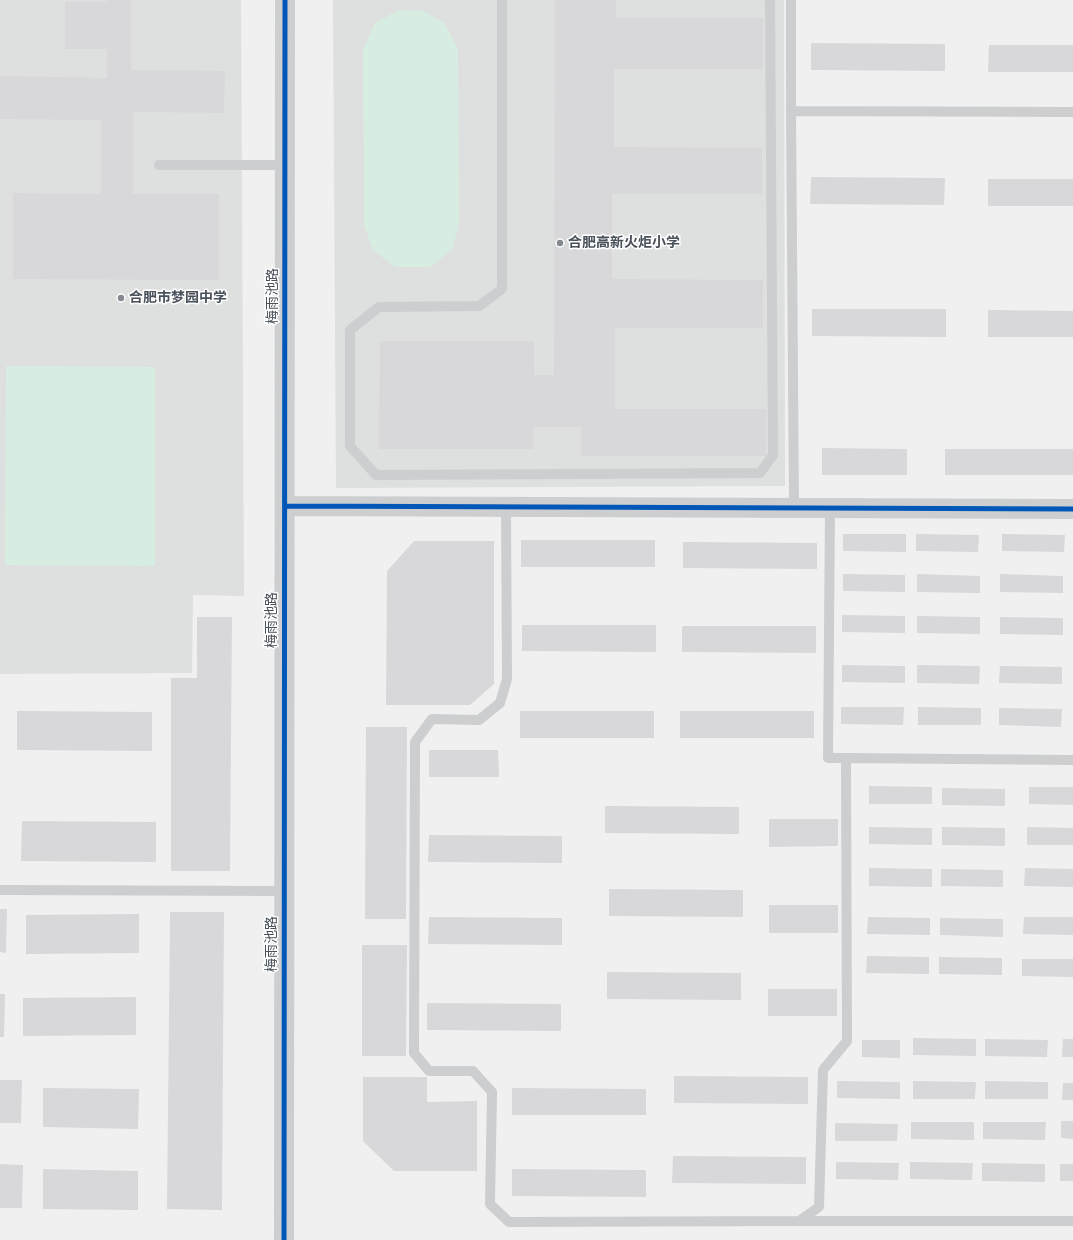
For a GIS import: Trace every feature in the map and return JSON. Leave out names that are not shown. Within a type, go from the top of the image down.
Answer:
[{"type":"street","name":"梅雨池路","points":[[284,1240],[285,0]]},
{"type":"street","points":[[285,506],[1073,510]]},
{"type":"lane","points":[[502,0],[502,289],[479,306],[379,307],[350,330],[350,446],[376,475],[760,474],[773,455],[770,0]]},
{"type":"lane","points":[[791,0],[794,508]]},
{"type":"lane","points":[[791,111],[1073,112]]},
{"type":"lane","points":[[159,165],[285,165]]},
{"type":"lane","points":[[506,507],[507,679],[500,703],[479,720],[432,719],[415,742],[414,1053],[429,1070],[473,1071],[492,1092],[490,1204],[509,1222],[1073,1221]]},
{"type":"lane","points":[[830,508],[828,758],[1073,760]]},
{"type":"lane","points":[[799,1221],[819,1207],[823,1070],[847,1041],[846,758]]},
{"type":"lane","points":[[0,890],[284,891]]},
{"type":"shaded area","name":"合肥市梦园中学","points":[[0,0],[241,0],[244,596],[193,595],[192,673],[0,674]]},
{"type":"shaded area","name":"合肥高新火炬小学","points":[[333,0],[784,0],[785,486],[336,488]]},
{"type":"green space","points":[[399,10],[424,11],[445,24],[458,49],[459,224],[452,250],[430,267],[395,267],[373,250],[364,225],[363,50],[375,23]]},
{"type":"green space","points":[[6,366],[155,367],[155,566],[5,565]]},
{"type":"building","points":[[106,0],[131,0],[131,70],[225,71],[224,113],[133,112],[133,194],[219,194],[219,280],[13,279],[13,193],[101,194],[101,120],[0,119],[0,76],[107,78],[107,49],[65,49],[65,2],[106,2]]},
{"type":"building","points":[[555,0],[616,0],[616,18],[763,18],[763,69],[614,69],[614,147],[762,148],[762,194],[612,194],[612,279],[763,280],[763,328],[615,328],[615,409],[766,409],[766,456],[581,456],[581,427],[533,427],[533,449],[379,449],[380,341],[534,341],[534,375],[554,375]]},
{"type":"building","points":[[811,43],[945,44],[945,71],[811,70]]},
{"type":"building","points":[[989,45],[1073,45],[1073,72],[988,72]]},
{"type":"building","points":[[811,177],[945,178],[944,205],[810,204]]},
{"type":"building","points":[[988,179],[1073,179],[1073,206],[988,206]]},
{"type":"building","points":[[812,309],[946,309],[946,337],[812,336]]},
{"type":"building","points":[[988,310],[1073,311],[1073,337],[988,337]]},
{"type":"building","points":[[822,448],[907,449],[907,475],[822,475]]},
{"type":"building","points":[[945,449],[1073,449],[1073,475],[945,475]]},
{"type":"building","points":[[843,534],[906,534],[906,552],[843,551]]},
{"type":"building","points":[[916,534],[979,535],[978,552],[916,551]]},
{"type":"building","points":[[1002,534],[1065,535],[1064,552],[1002,551]]},
{"type":"building","points":[[521,540],[655,540],[655,567],[521,567]]},
{"type":"building","points":[[414,541],[494,541],[494,684],[470,705],[386,705],[387,571]]},
{"type":"building","points":[[683,542],[817,543],[817,569],[683,568]]},
{"type":"building","points":[[843,574],[905,575],[905,592],[843,591]]},
{"type":"building","points":[[917,574],[980,576],[980,593],[917,592]]},
{"type":"building","points":[[1000,574],[1063,576],[1063,593],[1000,592]]},
{"type":"building","points":[[842,615],[905,616],[905,633],[842,632]]},
{"type":"building","points":[[917,616],[980,617],[980,634],[917,633]]},
{"type":"building","points":[[197,617],[232,617],[230,871],[171,871],[171,678],[197,678]]},
{"type":"building","points":[[1000,617],[1063,618],[1063,635],[1000,634]]},
{"type":"building","points":[[522,625],[656,625],[656,652],[522,651]]},
{"type":"building","points":[[682,626],[816,626],[816,653],[682,652]]},
{"type":"building","points":[[842,665],[905,666],[905,683],[842,682]]},
{"type":"building","points":[[917,665],[980,666],[979,684],[917,683]]},
{"type":"building","points":[[1000,666],[1062,667],[1062,684],[999,683]]},
{"type":"building","points":[[841,707],[904,707],[903,725],[841,724]]},
{"type":"building","points":[[918,707],[981,708],[981,725],[918,725]]},
{"type":"building","points":[[999,708],[1062,709],[1061,727],[999,725]]},
{"type":"building","points":[[17,711],[152,712],[152,751],[17,750]]},
{"type":"building","points":[[520,711],[654,711],[654,738],[520,738]]},
{"type":"building","points":[[680,711],[814,711],[814,738],[680,738]]},
{"type":"building","points":[[366,727],[407,727],[406,919],[365,919]]},
{"type":"building","points":[[429,750],[498,750],[499,777],[429,777]]},
{"type":"building","points":[[869,786],[932,787],[932,804],[869,804]]},
{"type":"building","points":[[1029,787],[1073,787],[1073,805],[1029,804]]},
{"type":"building","points":[[942,788],[1005,789],[1005,806],[942,805]]},
{"type":"building","points":[[605,806],[739,807],[739,834],[605,833]]},
{"type":"building","points":[[769,819],[838,819],[838,846],[769,847]]},
{"type":"building","points":[[22,821],[156,822],[156,862],[21,861]]},
{"type":"building","points":[[869,827],[932,828],[932,845],[869,844]]},
{"type":"building","points":[[942,827],[1005,828],[1005,846],[942,845]]},
{"type":"building","points":[[1027,827],[1073,828],[1073,845],[1027,845]]},
{"type":"building","points":[[429,835],[562,836],[562,863],[428,862]]},
{"type":"building","points":[[869,868],[932,869],[932,887],[869,886]]},
{"type":"building","points":[[1025,868],[1073,869],[1073,887],[1024,886]]},
{"type":"building","points":[[941,869],[1003,870],[1003,887],[941,886]]},
{"type":"building","points":[[609,889],[743,890],[743,917],[609,916]]},
{"type":"building","points":[[769,905],[838,905],[838,933],[769,933]]},
{"type":"building","points":[[0,909],[7,909],[6,953],[0,952]]},
{"type":"building","points":[[170,912],[224,912],[222,1210],[167,1209]]},
{"type":"building","points":[[139,914],[139,953],[26,954],[26,915]]},
{"type":"building","points":[[429,917],[562,918],[562,945],[428,944]]},
{"type":"building","points":[[868,917],[930,918],[930,935],[867,934]]},
{"type":"building","points":[[1024,917],[1073,917],[1073,935],[1023,934]]},
{"type":"building","points":[[940,918],[1003,919],[1003,937],[940,935]]},
{"type":"building","points":[[362,945],[407,945],[406,1056],[362,1056]]},
{"type":"building","points":[[867,956],[929,957],[929,974],[866,973]]},
{"type":"building","points":[[939,957],[1002,958],[1002,975],[939,974]]},
{"type":"building","points":[[1022,959],[1073,959],[1073,977],[1022,976]]},
{"type":"building","points":[[607,972],[741,973],[741,1000],[607,999]]},
{"type":"building","points":[[768,989],[837,989],[837,1016],[768,1016]]},
{"type":"building","points":[[0,994],[5,994],[4,1037],[0,1037]]},
{"type":"building","points":[[136,997],[136,1035],[23,1036],[23,998]]},
{"type":"building","points":[[427,1003],[561,1004],[561,1031],[427,1030]]},
{"type":"building","points":[[913,1038],[976,1039],[976,1056],[913,1055]]},
{"type":"building","points":[[985,1039],[1048,1040],[1047,1057],[985,1056]]},
{"type":"building","points":[[1063,1039],[1073,1039],[1073,1057],[1062,1057]]},
{"type":"building","points":[[862,1040],[900,1040],[900,1058],[862,1057]]},
{"type":"building","points":[[674,1076],[808,1077],[808,1104],[674,1103]]},
{"type":"building","points":[[363,1077],[427,1077],[427,1102],[477,1101],[477,1171],[394,1171],[363,1141]]},
{"type":"building","points":[[0,1080],[22,1080],[21,1123],[0,1123]]},
{"type":"building","points":[[837,1081],[900,1082],[900,1099],[837,1098]]},
{"type":"building","points":[[913,1081],[976,1082],[975,1099],[913,1099]]},
{"type":"building","points":[[985,1081],[1048,1082],[1048,1099],[985,1099]]},
{"type":"building","points":[[1063,1083],[1073,1083],[1073,1100],[1062,1100]]},
{"type":"building","points":[[43,1088],[139,1089],[138,1129],[43,1127]]},
{"type":"building","points":[[512,1088],[646,1089],[646,1115],[512,1115]]},
{"type":"building","points":[[1061,1121],[1073,1121],[1073,1139],[1061,1138]]},
{"type":"building","points":[[911,1122],[974,1122],[974,1140],[911,1139]]},
{"type":"building","points":[[983,1122],[1046,1122],[1045,1140],[983,1139]]},
{"type":"building","points":[[835,1123],[898,1124],[897,1141],[835,1141]]},
{"type":"building","points":[[673,1156],[806,1157],[806,1184],[672,1183]]},
{"type":"building","points":[[836,1162],[899,1163],[898,1180],[836,1179]]},
{"type":"building","points":[[910,1162],[973,1163],[972,1180],[910,1179]]},
{"type":"building","points":[[982,1163],[1045,1164],[1045,1182],[982,1181]]},
{"type":"building","points":[[0,1164],[23,1165],[22,1208],[0,1208]]},
{"type":"building","points":[[1060,1164],[1073,1164],[1073,1181],[1060,1181]]},
{"type":"building","points":[[43,1169],[138,1171],[138,1210],[43,1209]]},
{"type":"building","points":[[512,1169],[646,1170],[646,1197],[512,1196]]},
{"type":"cycle path","points":[[284,1240],[285,0]]},
{"type":"cycle path","points":[[285,506],[1073,509]]},
{"type":"place","name":"合肥高新火炬小学","points":[[560,243]]},
{"type":"place","name":"合肥市梦园中学","points":[[121,298]]}]
